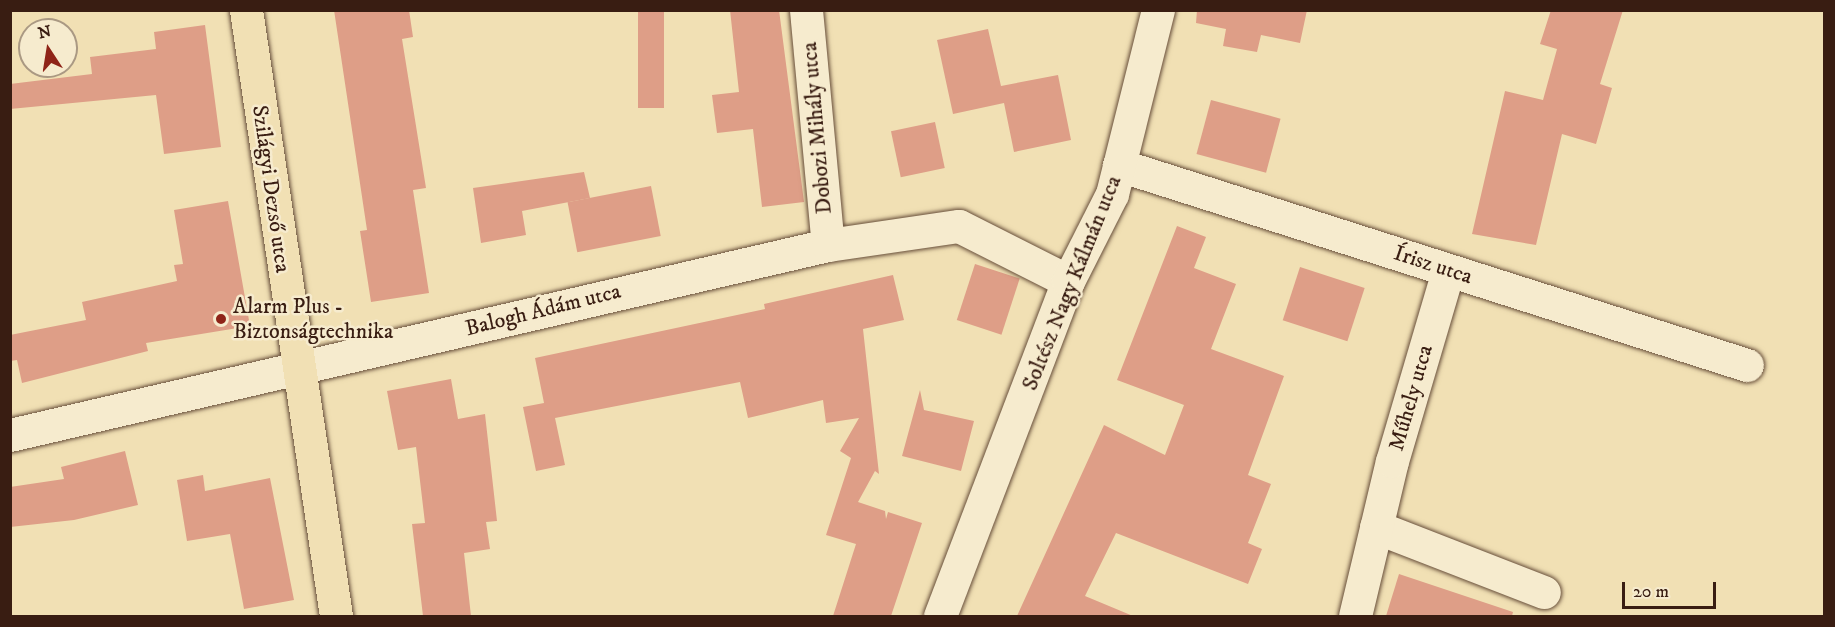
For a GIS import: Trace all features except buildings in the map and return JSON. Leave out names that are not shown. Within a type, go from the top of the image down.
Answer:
[{"type":"main road","name":"Szilágyi Dezső utca","points":[[246,10],[336,616]]},
{"type":"street","name":"Dobozi Mihály utca","points":[[806,10],[828,245]]},
{"type":"street","name":"Soltész Nagy Kálmán utca","points":[[940,616],[1068,281],[1112,194],[1158,10]]},
{"type":"street","name":"Írisz utca","points":[[1119,165],[1747,365]]},
{"type":"street","name":"Balogh Ádám utca","points":[[10,435],[300,370],[591,297],[828,245],[959,226],[1068,281]]},
{"type":"street","name":"Műhely utca","points":[[1355,616],[1376,527],[1448,271]]},
{"type":"street","points":[[1376,527],[1544,592]]},
{"type":"place","name":"Alarm Plus - Biztonságtechnika","points":[[221,319]]}]
